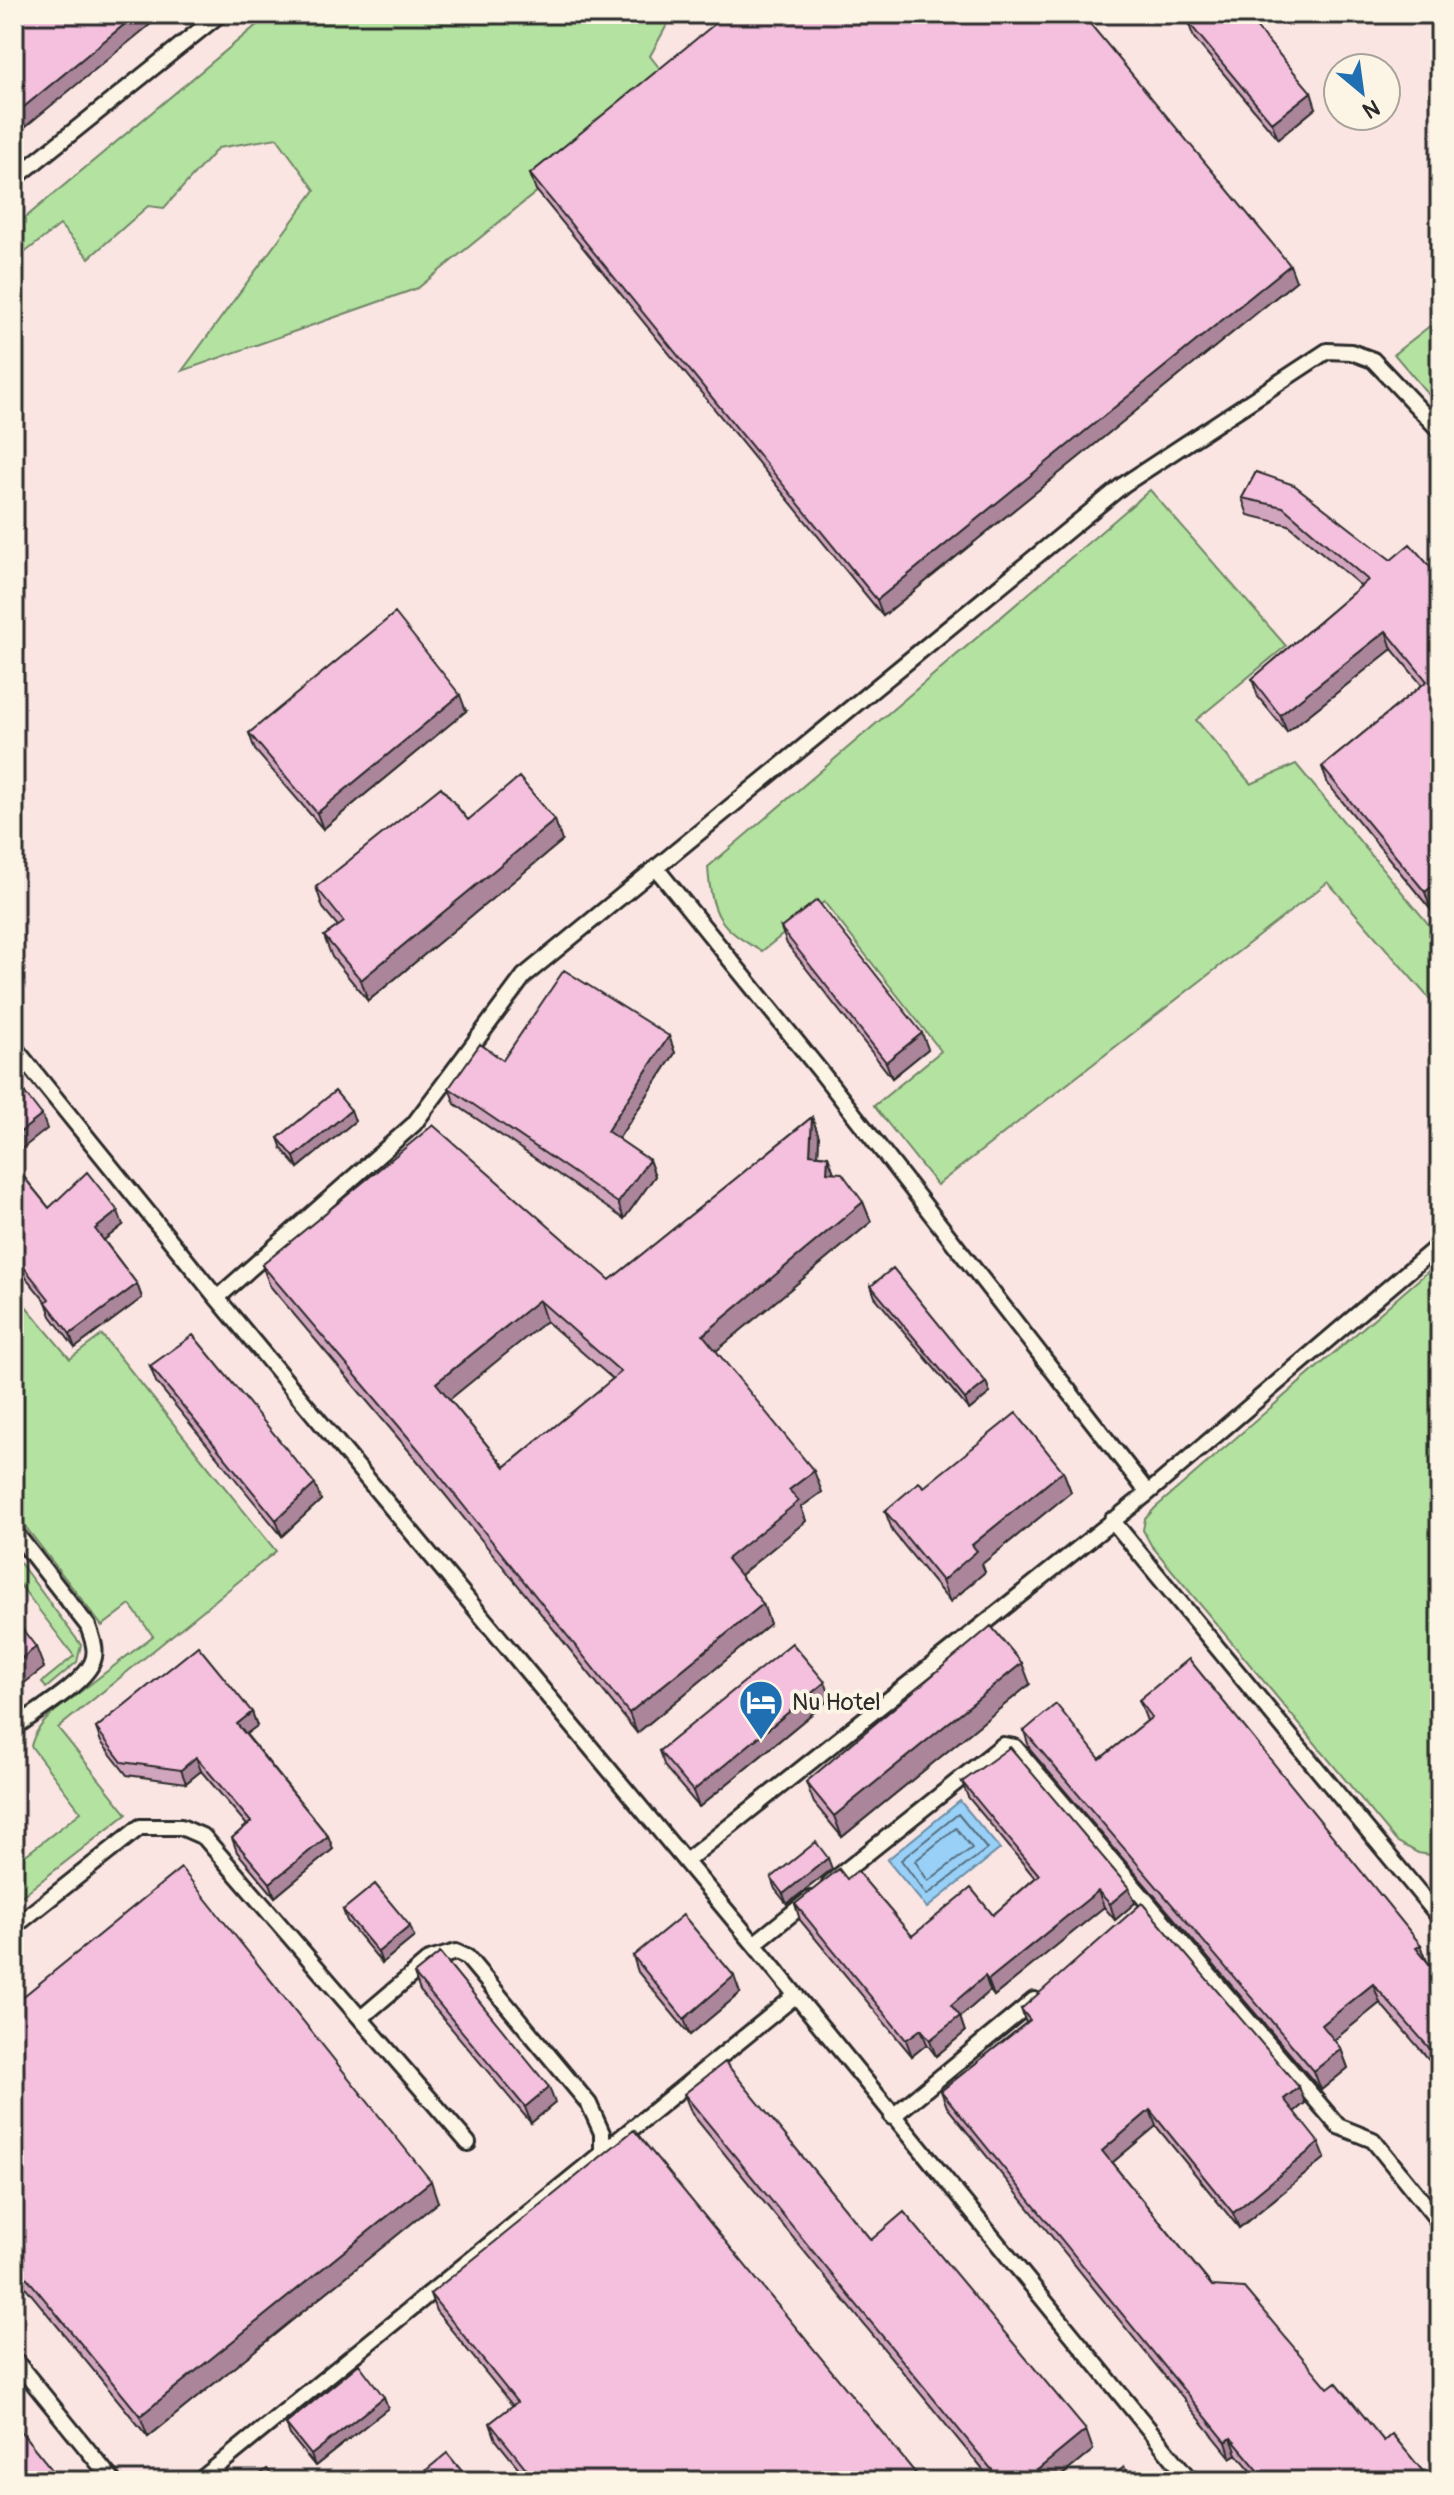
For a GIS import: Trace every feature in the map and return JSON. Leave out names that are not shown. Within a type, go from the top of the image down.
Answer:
[{"type":"lane","points":[[14,179],[220,14]]},
{"type":"lane","points":[[217,1298],[414,1124],[524,976],[1123,485],[1327,351],[1351,352],[1373,360],[1440,431]]},
{"type":"lane","points":[[656,868],[821,1072],[1148,1493]]},
{"type":"lane","points":[[14,1047],[217,1298],[686,1861],[1191,2481]]},
{"type":"lane","points":[[686,1861],[1148,1493],[1440,1244]]},
{"type":"lane","points":[[1112,1520],[1440,1918]]},
{"type":"lane","points":[[14,1531],[88,1626],[95,1645],[93,1662],[83,1675],[14,1728]]},
{"type":"lane","points":[[754,1944],[1003,1745],[1015,1747],[1026,1756],[1338,2126],[1373,2140],[1440,2223]]},
{"type":"lane","points":[[14,1927],[140,1827],[181,1827],[204,1837],[468,2143]]},
{"type":"lane","points":[[1138,1914],[1150,1904]]},
{"type":"lane","points":[[361,2018],[429,1960],[456,1952],[467,1957],[589,2104],[602,2133],[602,2154]]},
{"type":"lane","points":[[892,2117],[1052,1985]]},
{"type":"lane","points":[[199,2481],[795,1996]]},
{"type":"lane","points":[[14,2359],[113,2481]]},
{"type":"green space","points":[[270,14],[673,14],[650,56],[671,83],[418,288],[182,371],[315,190],[277,138],[218,148],[164,208],[148,206],[89,258],[60,225],[14,261],[14,227]]},
{"type":"green space","points":[[1440,318],[1440,408],[1394,354]]},
{"type":"green space","points":[[1150,490],[1286,646],[1196,720],[1251,784],[1296,764],[1440,938],[1440,1011],[1328,882],[937,1185],[874,1106],[941,1051],[824,902],[762,951],[736,936],[720,919],[712,897],[708,867]]},
{"type":"green space","points":[[1440,1261],[1440,1856],[1437,1856],[1418,1853],[1396,1841],[1151,1545],[1143,1530],[1145,1519],[1155,1508]]},
{"type":"green space","points":[[14,1292],[70,1359],[102,1335],[276,1551],[58,1728],[127,1814],[14,1902],[14,1864],[81,1812],[31,1746],[35,1736],[54,1712],[153,1636],[130,1605],[102,1626],[14,1512]]},
{"type":"green space","points":[[14,1555],[81,1645],[77,1662],[46,1688],[42,1682],[74,1656],[14,1577]]},
{"type":"water","points":[[960,1801],[1000,1849],[927,1908],[887,1860]]},
{"type":"building","points":[[14,14],[137,14],[14,115]]},
{"type":"building","points":[[727,14],[1082,14],[1290,265],[877,600],[530,174]]},
{"type":"building","points":[[1198,14],[1245,14],[1311,92],[1272,123],[1188,22]]},
{"type":"building","points":[[1256,472],[1294,485],[1391,560],[1410,544],[1440,578],[1440,880],[1425,892],[1322,767],[1427,681],[1386,631],[1280,715],[1252,679],[1368,580],[1283,507],[1242,498]]},
{"type":"building","points":[[395,613],[460,695],[317,813],[249,733]]},
{"type":"building","points":[[519,777],[555,820],[361,980],[324,936],[344,922],[316,887],[441,787],[468,820]]},
{"type":"building","points":[[817,900],[922,1033],[886,1062],[781,928]]},
{"type":"building","points":[[564,970],[669,1036],[607,1131],[649,1160],[618,1203],[449,1088],[480,1044],[503,1060]]},
{"type":"building","points":[[14,1079],[42,1115],[14,1137]]},
{"type":"building","points":[[335,1091],[351,1110],[294,1157],[278,1138]]},
{"type":"building","points":[[812,1117],[810,1154],[828,1156],[827,1172],[842,1173],[863,1202],[703,1335],[814,1471],[789,1490],[799,1501],[727,1559],[763,1604],[629,1713],[419,1450],[262,1265],[433,1125],[610,1280]],"holes":[[[539,1300],[621,1372],[505,1467],[436,1383]]]},
{"type":"building","points":[[14,1165],[49,1208],[87,1172],[118,1211],[95,1229],[137,1284],[70,1334],[46,1302],[49,1299],[14,1255]]},
{"type":"building","points":[[893,1268],[986,1382],[965,1399],[871,1286]]},
{"type":"building","points":[[193,1335],[315,1484],[276,1520],[150,1366]]},
{"type":"building","points":[[1016,1413],[1063,1471],[972,1545],[977,1551],[942,1581],[885,1511],[919,1482],[924,1487]]},
{"type":"building","points":[[14,1618],[36,1647],[14,1664]]},
{"type":"building","points":[[991,1626],[1022,1663],[834,1816],[806,1782]]},
{"type":"building","points":[[792,1643],[825,1682],[693,1791],[659,1751]]},
{"type":"building","points":[[198,1646],[252,1712],[237,1724],[328,1836],[270,1883],[232,1838],[251,1822],[196,1757],[181,1770],[122,1762],[96,1728]]},
{"type":"building","points":[[1189,1659],[1421,1945],[1416,1948],[1440,1977],[1438,2058],[1373,1984],[1322,2025],[1341,2049],[1314,2071],[1024,1731],[1056,1704],[1100,1759],[1152,1717],[1139,1700]]},
{"type":"building","points":[[1010,1747],[1129,1888],[1110,1904],[1098,1891],[988,1980],[985,1976],[951,2005],[960,2016],[930,2040],[921,2029],[906,2040],[795,1904],[839,1869],[847,1879],[857,1871],[912,1936],[971,1888],[993,1915],[1039,1875],[962,1782]]},
{"type":"building","points":[[816,1842],[828,1858],[783,1894],[771,1878]]},
{"type":"building","points":[[181,1868],[431,2181],[140,2416],[14,2262],[14,2004]]},
{"type":"building","points":[[375,1884],[410,1926],[378,1952],[343,1910]]},
{"type":"building","points":[[1142,1903],[1299,2087],[1284,2099],[1319,2143],[1233,2213],[1150,2110],[1102,2151],[1212,2286],[1244,2288],[1328,2388],[1336,2382],[1384,2441],[1392,2434],[1431,2481],[1267,2481],[1231,2438],[1226,2442],[941,2091],[1030,2020],[1021,2009]]},
{"type":"building","points":[[683,1915],[734,1976],[684,2019],[633,1956]]},
{"type":"building","points":[[440,1953],[549,2087],[525,2107],[414,1974]]},
{"type":"building","points":[[725,2062],[871,2240],[904,2212],[1086,2430],[1024,2481],[1001,2481],[684,2094]]},
{"type":"building","points":[[634,2130],[922,2481],[536,2481],[490,2423],[517,2402],[430,2294]]},
{"type":"building","points":[[359,2364],[384,2397],[311,2455],[286,2424]]},
{"type":"building","points":[[14,2423],[58,2477],[53,2481],[14,2481]]},
{"type":"building","points":[[447,2453],[470,2481],[413,2481]]},
{"type":"building","points":[[1124,2467],[1135,2481],[1107,2481]]},
{"type":"building","points":[[267,2469],[277,2481],[252,2481]]},
{"type":"place","name":"Nu Hotel","points":[[761,1741]]}]
